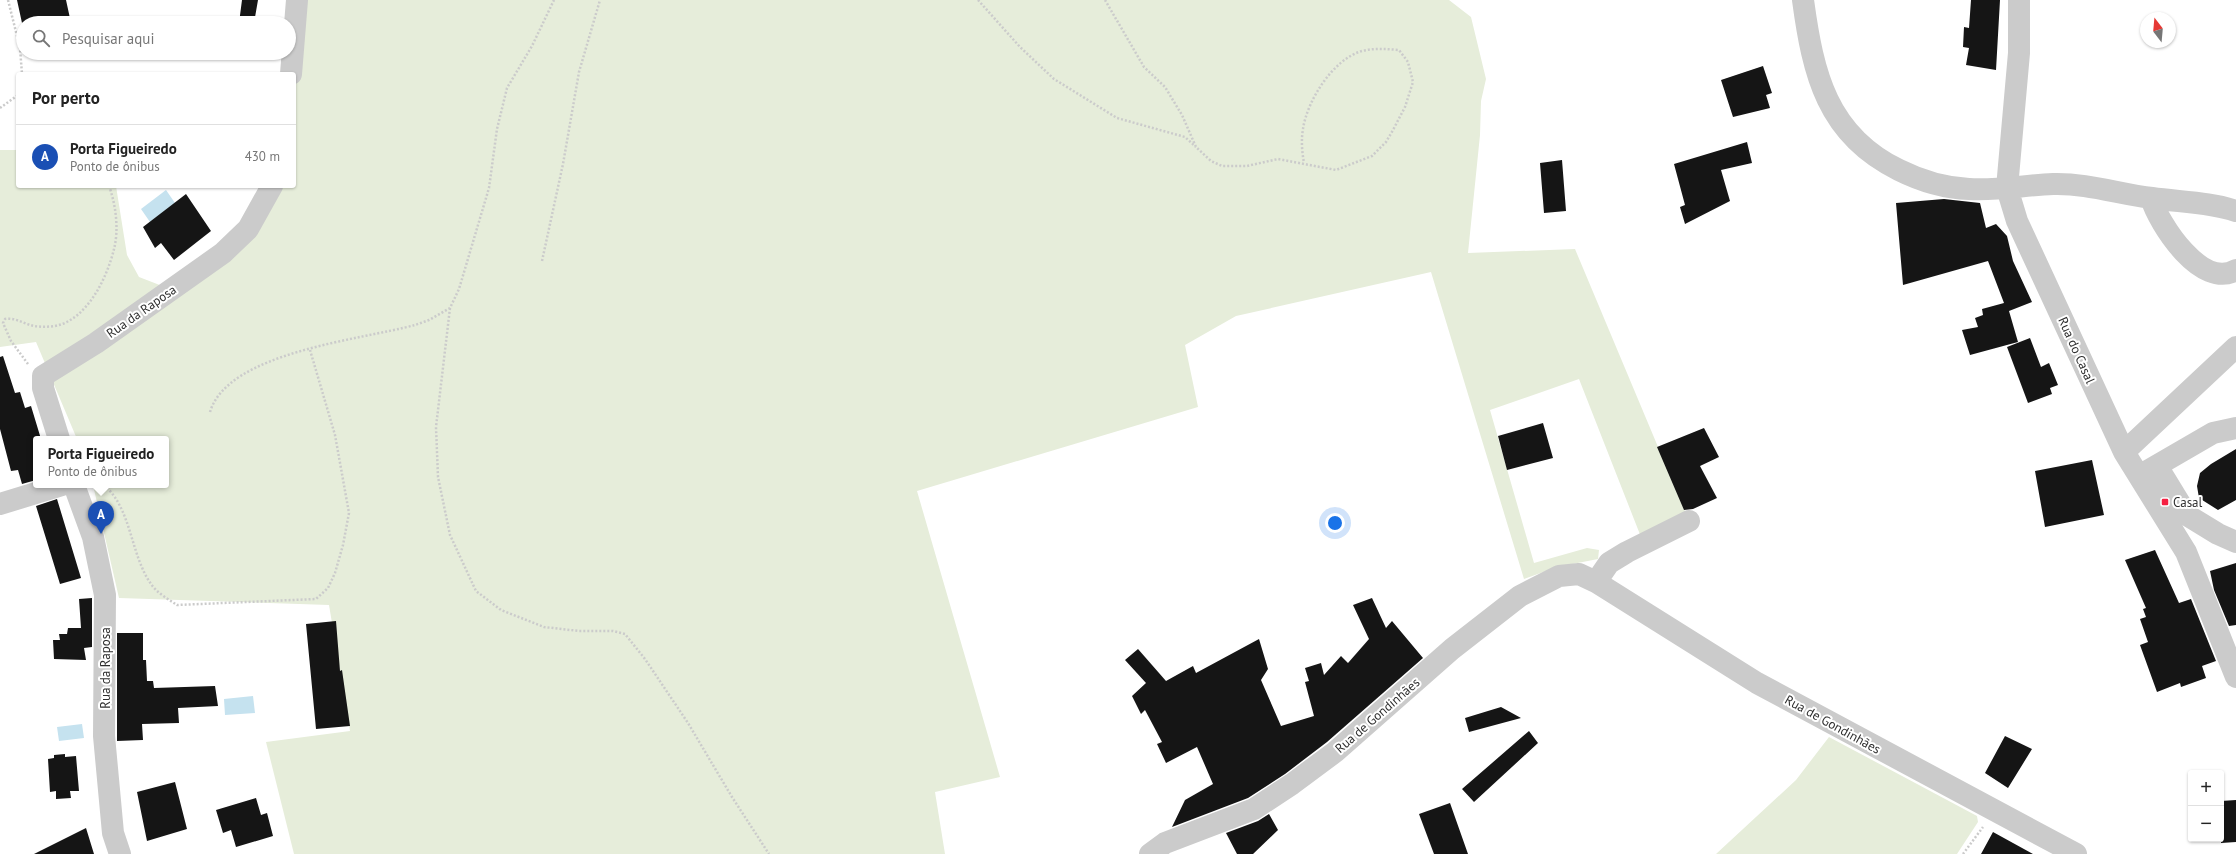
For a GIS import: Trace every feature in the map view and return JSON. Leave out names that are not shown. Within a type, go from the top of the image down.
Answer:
[{"type":"street","points":[[296,16],[297,0]]},
{"type":"street","points":[[1803,0],[1808,37],[1825,94],[1843,127],[1854,140],[1881,161],[1915,178],[1969,190],[2054,184],[2084,186],[2236,211]]},
{"type":"street","name":"Rua do Casal","points":[[2019,0],[2019,53],[2007,188],[2017,221],[2124,452],[2186,552],[2236,677]]},
{"type":"street","points":[[291,72],[292,60]]},
{"type":"street","name":"Rua da Raposa","points":[[42,380],[46,372],[96,343],[223,253],[248,230],[271,188]]},
{"type":"street","points":[[2151,198],[2161,223],[2187,256],[2198,264],[2223,274],[2236,270]]},
{"type":"street","points":[[2124,452],[2236,347]]},
{"type":"street","points":[[42,380],[58,436]]},
{"type":"street","points":[[2138,476],[2213,433],[2236,428]]},
{"type":"street","points":[[2157,466],[2187,515],[2218,534],[2236,542]]},
{"type":"street","points":[[0,504],[52,488]]},
{"type":"street","name":"Rua da Raposa","points":[[75,488],[93,537],[106,595],[104,736],[113,833],[120,854]]},
{"type":"street","points":[[1596,582],[1609,563],[1627,552],[1689,521]]},
{"type":"street","name":"Rua de Gondinhães","points":[[1150,854],[1165,843],[1254,809],[1292,784],[1342,747],[1452,649],[1520,596],[1559,576],[1579,574],[1596,582],[1757,683],[2076,854]]},
{"type":"path","points":[[8,0],[16,32]]},
{"type":"path","points":[[554,0],[532,46],[506,88],[497,128],[490,188],[459,289],[450,308],[436,427],[438,477],[450,535],[476,591],[501,610],[544,627],[579,631],[613,631],[625,634],[645,659],[688,723],[732,798],[769,854]]},
{"type":"path","points":[[542,261],[563,164],[579,72],[600,0]]},
{"type":"path","points":[[978,0],[1020,47],[1054,79],[1117,118],[1185,138],[1211,161],[1222,166],[1247,166],[1278,159],[1336,170],[1372,156],[1386,142],[1405,107],[1413,82],[1408,62],[1398,50],[1384,49],[1360,52],[1347,59],[1326,79],[1306,112],[1302,130],[1304,163]]},
{"type":"path","points":[[1105,0],[1144,67],[1165,87],[1176,104],[1194,139],[1196,147]]},
{"type":"path","points":[[21,60],[22,72]]},
{"type":"path","points":[[0,108],[16,96]]},
{"type":"path","points":[[42,380],[17,351],[3,323],[5,319],[12,318],[34,326],[57,326],[69,321],[89,304],[96,295],[114,249],[116,220],[108,188]]},
{"type":"path","points":[[210,412],[213,402],[222,389],[236,377],[261,364],[287,354],[415,325],[429,320],[450,308]]},
{"type":"path","points":[[107,488],[113,493],[122,511],[151,584],[162,595],[177,605],[316,599],[328,588],[335,573],[343,545],[349,513],[335,435],[310,350]]},
{"type":"path","points":[[1963,854],[1982,829],[1992,810]]},
{"type":"green space","points":[[297,0],[1449,0],[1471,17],[1486,79],[1481,101],[1480,135],[1468,253],[1575,249],[1687,516],[1641,537],[1579,379],[1490,410],[1534,563],[1587,548],[1599,550],[1598,559],[1557,567],[1524,579],[1431,272],[1236,316],[1185,345],[1198,407],[917,491],[1000,777],[935,792],[945,854],[294,854],[266,742],[350,731],[329,605],[119,598],[94,488],[169,488],[169,436],[76,436],[36,342],[0,347],[0,150],[16,150],[16,188],[116,188],[127,255],[139,277],[170,289],[221,256],[274,188],[296,188]]},
{"type":"green space","points":[[1829,737],[1977,816],[1978,822],[1957,854],[1716,854],[1796,780]]},
{"type":"water","points":[[166,190],[175,203],[150,222],[141,209]]},
{"type":"water","points":[[253,696],[255,713],[225,715],[224,699]]},
{"type":"water","points":[[82,724],[84,738],[59,741],[57,727]]},
{"type":"building","points":[[17,0],[66,0],[69,16],[20,16]]},
{"type":"building","points":[[242,0],[258,0],[255,16],[240,16]]},
{"type":"building","points":[[1971,0],[2000,0],[1996,70],[1966,65],[1969,48],[1963,47],[1964,27],[1969,28]]},
{"type":"building","points":[[1763,66],[1772,93],[1766,95],[1770,108],[1733,117],[1721,80]]},
{"type":"building","points":[[1747,142],[1752,163],[1721,170],[1730,201],[1685,224],[1680,207],[1685,205],[1674,164]]},
{"type":"building","points":[[1562,160],[1566,211],[1544,213],[1540,163]]},
{"type":"building","points":[[186,194],[211,231],[174,260],[161,243],[155,248],[143,227]]},
{"type":"building","points":[[1944,199],[1980,203],[1986,228],[1996,224],[2007,236],[2013,261],[2032,302],[2009,311],[2018,342],[1970,355],[1962,330],[1978,327],[1975,318],[1983,315],[1982,309],[2004,303],[1988,261],[1903,285],[1896,203]]},
{"type":"building","points":[[2030,338],[2041,367],[2049,363],[2058,385],[2050,388],[2052,394],[2028,403],[2007,347]]},
{"type":"building","points":[[3,356],[15,393],[20,392],[25,408],[31,406],[40,436],[33,436],[33,481],[22,484],[18,470],[11,471],[0,429],[0,357]]},
{"type":"building","points":[[1543,423],[1553,458],[1507,470],[1498,436]]},
{"type":"building","points":[[1704,428],[1719,457],[1700,466],[1717,498],[1693,509],[1684,510],[1657,447]]},
{"type":"building","points":[[2236,449],[2236,500],[2218,510],[2199,498],[2197,486],[2200,473],[2211,464]]},
{"type":"building","points":[[2092,460],[2104,515],[2045,527],[2035,471]]},
{"type":"building","points":[[57,499],[81,578],[60,584],[36,506]]},
{"type":"building","points":[[2155,550],[2179,603],[2191,599],[2216,661],[2202,666],[2206,678],[2181,687],[2180,683],[2157,692],[2140,645],[2148,642],[2140,619],[2146,617],[2143,609],[2146,608],[2125,560]]},
{"type":"building","points":[[2236,563],[2236,625],[2229,626],[2214,590],[2210,571]]},
{"type":"building","points":[[92,598],[92,647],[84,648],[86,660],[54,659],[53,640],[60,640],[59,634],[67,634],[68,628],[81,628],[79,599]]},
{"type":"building","points":[[1372,598],[1386,628],[1392,621],[1423,658],[1327,742],[1285,774],[1248,798],[1172,827],[1185,800],[1213,784],[1197,747],[1166,763],[1157,744],[1162,742],[1145,710],[1141,714],[1132,696],[1146,683],[1125,660],[1138,649],[1166,681],[1193,666],[1196,673],[1259,639],[1268,669],[1261,680],[1281,726],[1314,716],[1305,682],[1309,681],[1305,668],[1321,663],[1324,675],[1341,656],[1348,663],[1369,639],[1353,605]]},
{"type":"building","points":[[336,621],[340,671],[342,670],[350,726],[316,729],[306,624]]},
{"type":"building","points":[[117,633],[143,633],[143,660],[146,660],[147,681],[153,681],[154,688],[215,686],[218,706],[178,708],[179,723],[142,724],[143,740],[117,741]]},
{"type":"building","points":[[1501,707],[1521,718],[1469,732],[1465,718]]},
{"type":"building","points":[[1529,731],[1538,743],[1474,802],[1462,789]]},
{"type":"building","points":[[2005,736],[2032,749],[2008,788],[1985,773]]},
{"type":"building","points":[[65,754],[65,757],[76,756],[79,791],[70,791],[71,798],[56,799],[56,791],[50,792],[48,759],[54,758],[54,755]]},
{"type":"building","points":[[175,782],[187,829],[147,841],[137,792]]},
{"type":"building","points":[[256,798],[261,815],[267,813],[273,836],[236,847],[231,830],[223,833],[216,810]]},
{"type":"building","points":[[2236,800],[2236,842],[2221,843],[2224,842],[2224,801]]},
{"type":"building","points":[[1450,803],[1468,854],[1434,854],[1419,814]]},
{"type":"building","points":[[1269,814],[1278,830],[1253,854],[1237,854],[1226,833],[1258,821]]},
{"type":"building","points":[[86,828],[94,854],[34,854]]},
{"type":"building","points":[[1993,832],[2033,854],[1981,854]]},
{"type":"place","name":"Casal","points":[[2165,502]]},
{"type":"place","name":"Porta Figueiredo","points":[[101,534]]}]
